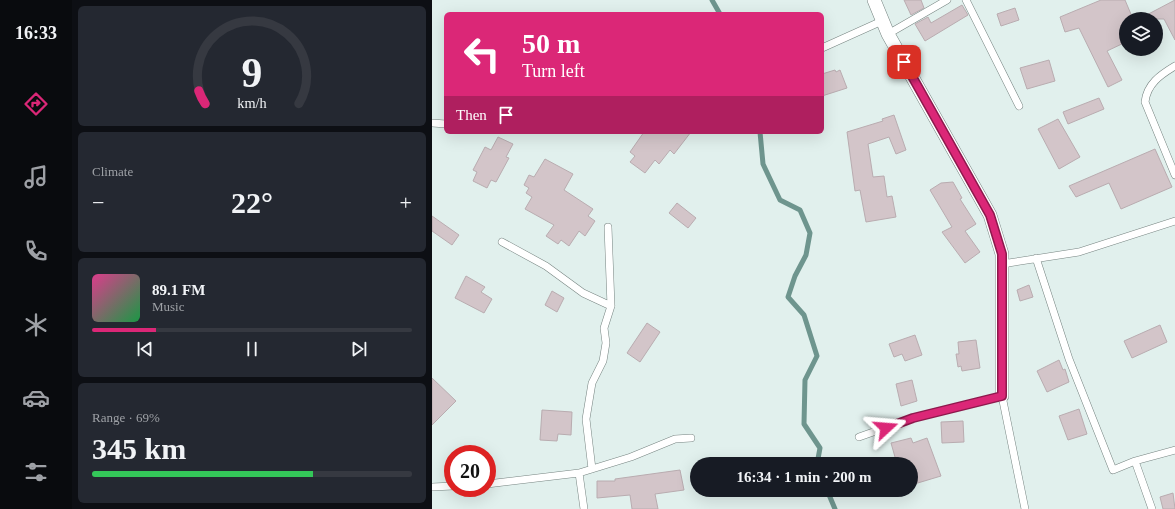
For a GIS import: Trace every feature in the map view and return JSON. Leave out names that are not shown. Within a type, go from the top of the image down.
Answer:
[{"type":"street","points":[[874,0],[888,34],[990,215],[1002,254],[1002,396]]},
{"type":"lane","points":[[888,34],[947,0]]},
{"type":"lane","points":[[966,0],[1019,106]]},
{"type":"lane","points":[[824,47],[882,21]]},
{"type":"lane","points":[[1175,66],[1158,77],[1151,86],[1145,102],[1175,175]]},
{"type":"lane","points":[[432,123],[444,124]]},
{"type":"lane","points":[[1002,264],[1079,252],[1099,247],[1175,221]]},
{"type":"lane","points":[[592,469],[586,419],[592,383],[603,361],[606,342],[604,328],[611,306],[608,227]]},
{"type":"lane","points":[[502,242],[546,266],[583,293],[611,306]]},
{"type":"lane","points":[[1036,258],[1069,359],[1114,470],[1175,450]]},
{"type":"lane","points":[[859,437],[913,418],[1002,396],[1025,509]]},
{"type":"lane","points":[[496,483],[579,473],[631,457],[675,439],[691,438]]},
{"type":"lane","points":[[1135,462],[1152,509]]},
{"type":"lane","points":[[579,473],[584,509]]},
{"type":"lane","points":[[432,488],[444,487]]},
{"type":"building","points":[[904,0],[921,0],[924,8],[911,15]]},
{"type":"building","points":[[1101,0],[1125,0],[1130,12],[1119,12],[1119,45],[1107,51],[1122,80],[1108,87],[1079,28],[1065,32],[1060,17]]},
{"type":"building","points":[[1175,0],[1175,40],[1163,19],[1163,12],[1152,12]]},
{"type":"building","points":[[962,5],[968,15],[925,41],[915,24],[928,17],[931,23]]},
{"type":"building","points":[[1015,8],[1019,20],[1001,26],[997,14]]},
{"type":"building","points":[[1049,60],[1055,81],[1027,89],[1020,68]]},
{"type":"building","points":[[840,70],[847,88],[824,95],[824,73]]},
{"type":"building","points":[[1099,98],[1104,109],[1068,124],[1063,112]]},
{"type":"building","points":[[894,115],[906,150],[896,154],[889,137],[868,144],[873,177],[884,176],[887,197],[892,196],[896,217],[866,222],[860,190],[855,191],[847,132],[883,121],[882,119]]},
{"type":"building","points":[[1058,119],[1080,157],[1059,169],[1038,129]]},
{"type":"building","points":[[643,134],[689,134],[674,154],[670,150],[659,164],[655,160],[645,173],[630,162],[635,156],[630,152]]},
{"type":"building","points":[[498,137],[513,144],[506,157],[509,158],[496,182],[491,180],[487,188],[473,181],[477,172],[473,170],[485,147],[491,150]]},
{"type":"building","points":[[1155,149],[1172,187],[1121,209],[1109,183],[1076,197],[1069,186]]},
{"type":"building","points":[[545,159],[573,174],[564,190],[593,209],[588,216],[595,221],[585,236],[579,231],[569,246],[561,240],[558,244],[546,236],[554,225],[525,209],[532,197],[526,193],[529,188],[524,185],[529,175],[534,177]]},
{"type":"building","points":[[953,182],[962,198],[960,199],[976,224],[965,231],[980,252],[965,263],[942,232],[952,227],[930,190],[941,183]]},
{"type":"building","points":[[677,203],[696,218],[688,228],[669,213]]},
{"type":"building","points":[[432,216],[459,235],[452,245],[432,231]]},
{"type":"building","points":[[466,276],[485,287],[481,292],[492,299],[484,313],[455,298]]},
{"type":"building","points":[[1029,285],[1033,297],[1020,301],[1017,290]]},
{"type":"building","points":[[552,291],[564,298],[557,312],[545,305]]},
{"type":"building","points":[[647,323],[660,332],[640,362],[627,353]]},
{"type":"building","points":[[1160,325],[1167,342],[1132,358],[1124,341]]},
{"type":"building","points":[[915,335],[922,355],[905,361],[902,354],[894,357],[889,344]]},
{"type":"building","points":[[976,340],[980,368],[962,371],[961,366],[958,367],[956,354],[959,354],[958,342]]},
{"type":"building","points":[[1059,360],[1063,370],[1065,369],[1069,382],[1047,392],[1037,371]]},
{"type":"building","points":[[432,378],[456,401],[432,425]]},
{"type":"building","points":[[912,380],[917,401],[901,406],[896,384]]},
{"type":"building","points":[[1079,409],[1087,434],[1068,440],[1059,416]]},
{"type":"building","points":[[542,410],[572,412],[571,435],[558,434],[557,441],[540,440]]},
{"type":"building","points":[[963,421],[964,442],[942,443],[941,422]]},
{"type":"building","points":[[911,438],[913,443],[927,438],[941,476],[918,483],[918,457],[895,457],[891,443]]},
{"type":"building","points":[[680,470],[684,490],[655,494],[658,509],[632,509],[630,495],[597,498],[597,481],[615,481],[615,479]]},
{"type":"building","points":[[1173,493],[1175,509],[1163,509],[1160,497]]},
{"type":"waterway","points":[[712,0],[719,12]]},
{"type":"waterway","points":[[760,134],[763,164],[780,200],[800,210],[810,233],[806,255],[795,276],[788,297],[804,315],[817,356],[805,380],[804,424],[820,448],[818,457]]},
{"type":"waterway","points":[[830,497],[835,509]]},
{"type":"route","points":[[886,428],[913,418],[1002,396],[1002,254],[990,215],[904,62]]}]
